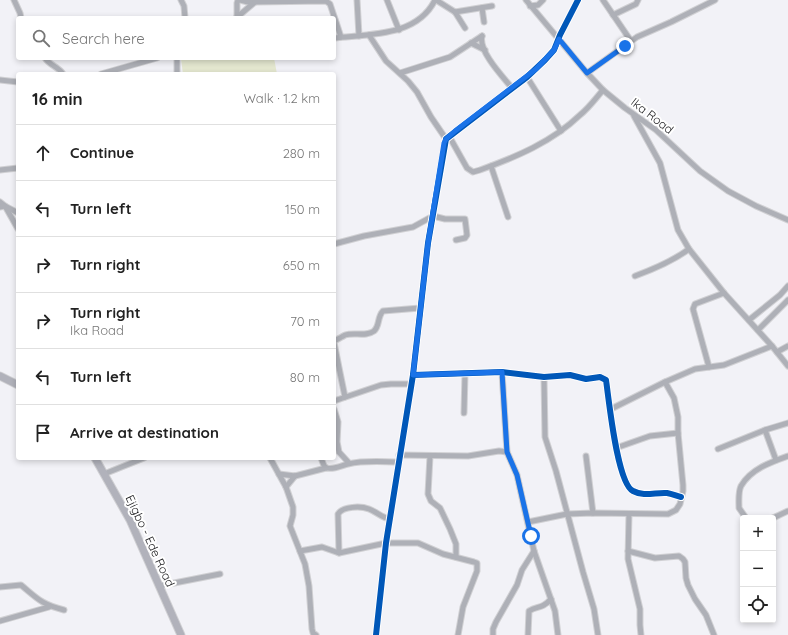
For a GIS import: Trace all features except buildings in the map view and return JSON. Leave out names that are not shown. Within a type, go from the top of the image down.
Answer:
[{"type":"main road","points":[[0,376],[16,384]]},
{"type":"main road","name":"Ejigbo - Ede Road","points":[[96,460],[130,520],[181,635]]},
{"type":"street","points":[[14,0],[21,16]]},
{"type":"street","points":[[181,0],[184,6],[185,16]]},
{"type":"street","points":[[236,16],[237,3],[239,0],[248,2],[326,1],[330,4],[334,16]]},
{"type":"street","points":[[357,0],[359,36]]},
{"type":"street","points":[[387,0],[399,30]]},
{"type":"street","points":[[336,38],[369,35],[399,30],[422,18],[436,0],[455,12],[465,28]]},
{"type":"street","name":"Ika Road","points":[[526,0],[603,90],[663,136],[700,171],[728,191],[756,206],[788,220]]},
{"type":"street","points":[[530,6],[538,5],[543,0]]},
{"type":"street","points":[[376,635],[386,543],[413,375],[428,243],[448,137],[527,77],[554,50],[578,0]]},
{"type":"street","points":[[603,0],[631,41]]},
{"type":"street","points":[[613,15],[636,4],[638,0]]},
{"type":"street","points":[[587,73],[631,41],[715,0]]},
{"type":"street","points":[[238,16],[256,2]]},
{"type":"street","points":[[455,12],[492,6]]},
{"type":"street","points":[[482,8],[484,22]]},
{"type":"street","points":[[336,22],[341,37]]},
{"type":"street","points":[[369,35],[386,61],[417,92],[431,117],[448,137],[467,168],[473,172],[523,153],[561,130],[581,115],[603,90]]},
{"type":"street","points":[[400,74],[450,57],[482,36],[481,40],[490,60],[512,88]]},
{"type":"street","points":[[471,43],[485,50]]},
{"type":"street","points":[[47,60],[58,67],[62,72]]},
{"type":"street","points":[[108,72],[150,60]]},
{"type":"street","points":[[177,60],[177,72]]},
{"type":"street","points":[[527,77],[561,130]]},
{"type":"street","points":[[0,80],[16,82]]},
{"type":"street","points":[[633,113],[660,163],[678,230],[689,249],[724,293],[788,366]]},
{"type":"street","points":[[491,166],[508,217]]},
{"type":"street","points":[[0,170],[16,168]]},
{"type":"street","points":[[0,202],[16,226]]},
{"type":"street","points":[[2,206],[16,212]]},
{"type":"street","points":[[336,243],[364,236],[414,227],[433,216],[445,219],[464,218],[467,235],[465,238],[456,240]]},
{"type":"street","points":[[635,276],[669,262],[689,249]]},
{"type":"street","points":[[749,320],[780,295],[788,286]]},
{"type":"street","points":[[709,366],[693,309],[695,304],[724,293]]},
{"type":"street","points":[[758,330],[788,300]]},
{"type":"street","points":[[336,341],[345,335],[369,333],[375,330],[377,328],[379,317],[383,311],[420,308]]},
{"type":"street","points":[[611,409],[695,369],[724,365],[772,346]]},
{"type":"street","points":[[777,352],[788,346]]},
{"type":"street","points":[[336,352],[345,397]]},
{"type":"street","points":[[413,375],[502,372],[544,377],[566,375],[586,379],[600,376],[603,377],[606,380],[618,461],[623,476],[631,490],[643,494],[667,493],[681,497]]},
{"type":"street","points":[[502,372],[507,452],[517,475],[534,551],[555,612],[558,635]]},
{"type":"street","points":[[464,413],[465,373]]},
{"type":"street","points":[[544,377],[545,437],[556,471],[582,572],[594,609],[598,635]]},
{"type":"street","points":[[528,522],[567,514],[593,512],[668,514],[676,510],[680,504],[683,485],[678,417],[675,401],[665,382]]},
{"type":"street","points":[[336,400],[381,385],[411,384]]},
{"type":"street","points":[[336,416],[338,422],[339,452],[349,463]]},
{"type":"street","points":[[718,449],[765,430],[788,423]]},
{"type":"street","points":[[765,430],[776,460]]},
{"type":"street","points":[[616,448],[650,436],[678,433]]},
{"type":"street","points":[[499,451],[506,444]]},
{"type":"street","points":[[399,455],[472,455],[499,451],[507,452]]},
{"type":"street","points":[[430,456],[428,494],[431,501],[440,508],[450,529],[456,544],[456,557]]},
{"type":"street","points":[[586,456],[593,512]]},
{"type":"street","points":[[744,515],[739,508],[741,487],[751,474],[768,463],[788,456]]},
{"type":"street","points":[[104,474],[139,460]]},
{"type":"street","points":[[271,460],[286,488],[294,513],[290,526],[305,564],[310,586],[312,629],[313,633],[316,635]]},
{"type":"street","points":[[322,460],[326,468]]},
{"type":"street","points":[[279,474],[295,476],[363,461],[399,462]]},
{"type":"street","points":[[286,488],[295,476]]},
{"type":"street","points":[[339,553],[338,514],[341,510],[346,508],[366,508],[390,519]]},
{"type":"street","points":[[776,517],[788,511]]},
{"type":"street","points":[[629,514],[628,560],[640,609],[641,635]]},
{"type":"street","points":[[300,551],[322,547],[339,553],[386,543],[418,543],[443,554],[477,563],[478,566],[475,576],[463,607],[458,635]]},
{"type":"street","points":[[493,635],[493,629],[496,622],[517,585],[522,570],[534,551]]},
{"type":"street","points":[[628,551],[655,558],[679,556],[683,559],[688,585],[695,599],[706,615],[714,635]]},
{"type":"street","points":[[159,586],[220,574]]},
{"type":"street","points":[[0,587],[21,584],[36,599],[49,606],[64,610]]},
{"type":"street","points":[[528,635],[529,611],[544,607],[551,599]]},
{"type":"street","points":[[0,621],[49,606]]},
{"type":"green space","points":[[181,60],[274,60],[277,72],[183,72]]},
{"type":"cycle path","points":[[376,635],[386,543],[413,375],[428,243],[446,139],[527,77],[545,60],[554,50],[578,0]]},
{"type":"cycle path","points":[[413,375],[502,372],[544,377],[570,375],[586,379],[600,377],[606,380],[618,458],[627,485],[633,491],[641,494],[667,493],[681,497]]},
{"type":"route","points":[[531,536],[517,475],[507,452],[502,372],[413,375],[428,243],[444,143],[446,139],[455,131],[536,69],[554,50],[559,39],[587,73],[625,46]]}]
